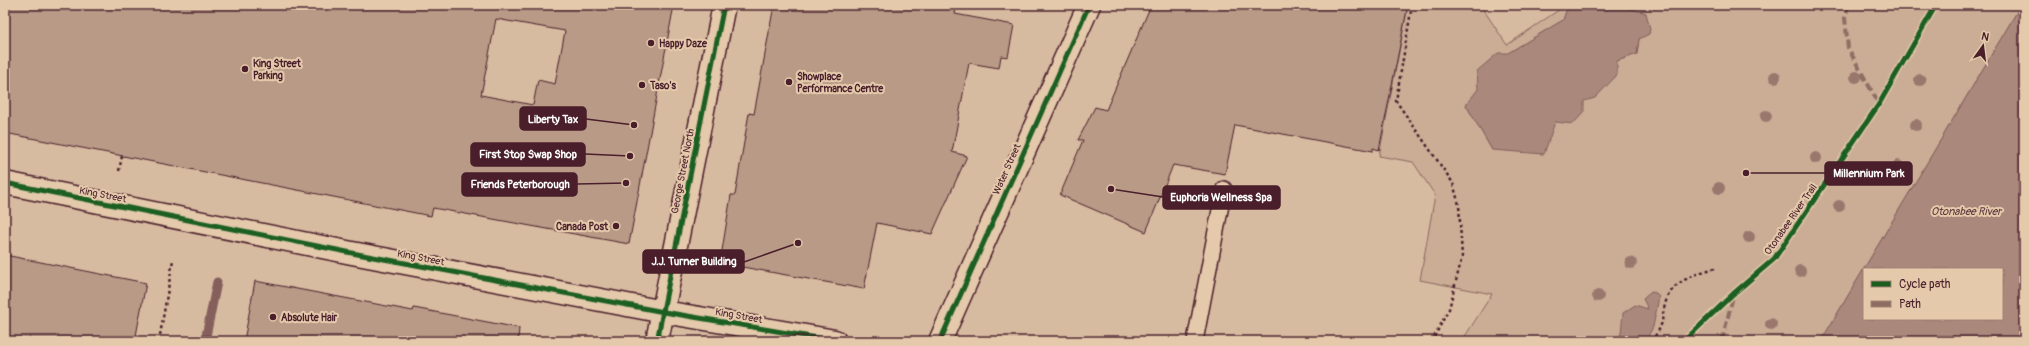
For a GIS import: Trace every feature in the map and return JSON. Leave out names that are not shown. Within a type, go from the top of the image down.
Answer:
[{"type":"street","name":"George Street North","points":[[657,341],[724,5]]},
{"type":"street","name":"Water Street","points":[[940,341],[1089,5]]},
{"type":"street","name":"King Street","points":[[5,183],[345,252],[664,312],[834,341]]},
{"type":"lane","points":[[1195,341],[1224,189]]},
{"type":"path","points":[[1412,5],[1396,101],[1453,183],[1459,205],[1462,257],[1449,309],[1432,341]]},
{"type":"path","points":[[119,171],[122,156]]},
{"type":"path","points":[[159,341],[173,260]]},
{"type":"path","points":[[1651,341],[1661,330],[1666,300],[1675,286],[1693,275],[1715,268]]},
{"type":"shaded area","points":[[5,5],[1682,5],[1462,341],[5,341]]},
{"type":"shaded area","points":[[1408,5],[1489,5],[1483,9],[1507,45],[1566,5],[1576,5],[1566,11],[1563,20],[1508,53],[1466,105],[1492,150],[1555,122],[1584,101],[1617,61],[1637,54],[1639,39],[1646,13],[1616,5],[2021,5],[1864,268],[1863,268],[1863,270],[1821,341],[1462,341],[1492,294],[1420,280],[1435,195],[1413,162],[1379,156]]},
{"type":"water","points":[[1576,5],[1616,5],[1646,13],[1650,29],[1649,34],[1639,39],[1637,54],[1617,61],[1617,75],[1595,98],[1584,101],[1584,112],[1573,124],[1555,122],[1544,154],[1492,150],[1466,105],[1478,89],[1477,71],[1498,53],[1508,53],[1563,20],[1566,11]]},
{"type":"water","name":"Otonabee River","points":[[2021,5],[2024,5],[2024,341],[1821,341],[1863,270],[1863,320],[2003,320],[2003,268],[1864,268]]},
{"type":"water","points":[[1651,292],[1656,293],[1659,297],[1653,327],[1647,338],[1651,341],[1636,339],[1635,341],[1617,341],[1621,333],[1623,313],[1635,305],[1648,309],[1643,299]]},
{"type":"building","name":"King Street Parking","points":[[5,5],[674,5],[629,244],[433,208],[431,216],[5,133]],"holes":[[[496,19],[565,31],[555,84],[538,80],[533,105],[481,95]]]},
{"type":"building","points":[[774,5],[957,5],[955,14],[1014,25],[1008,57],[1001,56],[999,68],[969,63],[952,152],[967,156],[932,234],[877,223],[864,289],[720,263],[731,195],[735,195],[749,113],[754,114]]},
{"type":"building","points":[[1151,5],[1408,5],[1379,150],[1373,148],[1373,151],[1235,125],[1225,174],[1173,165],[1146,232],[1060,195],[1083,140],[1078,140],[1095,107],[1106,110]]},
{"type":"building","points":[[5,255],[146,283],[135,341],[5,341]]},
{"type":"building","points":[[255,281],[413,311],[414,308],[519,328],[518,341],[244,341]]},
{"type":"waterway","points":[[205,341],[217,282]]},
{"type":"marked path","points":[[1848,5],[1845,18],[1848,48],[1879,104]]},
{"type":"marked path","points":[[1722,341],[1733,296]]},
{"type":"cycle path","points":[[657,341],[724,5]]},
{"type":"cycle path","points":[[940,341],[1089,5]]},
{"type":"cycle path","name":"Otonabee River Trail","points":[[1684,341],[1733,294],[1774,259],[1879,104],[1936,5]]},
{"type":"cycle path","points":[[5,183],[352,253],[664,312],[835,341]]},
{"type":"place","name":"Happy Daze","points":[[651,43]]},
{"type":"place","name":"King Street Parking","points":[[245,69]]},
{"type":"place","name":"Showplace Performance Centre","points":[[789,82]]},
{"type":"place","name":"Taso's","points":[[642,85]]},
{"type":"place","name":"Liberty Tax","points":[[634,125]]},
{"type":"place","name":"First Stop Swap Shop","points":[[630,156]]},
{"type":"place","name":"Millennium Park","points":[[1746,173]]},
{"type":"place","name":"Friends Peterborough","points":[[626,183]]},
{"type":"place","name":"Euphoria Wellness Spa","points":[[1111,189]]},
{"type":"place","name":"Canada Post","points":[[616,226]]},
{"type":"place","name":"J.J. Turner Building","points":[[798,243]]},
{"type":"place","name":"Absolute Hair","points":[[273,317]]}]
